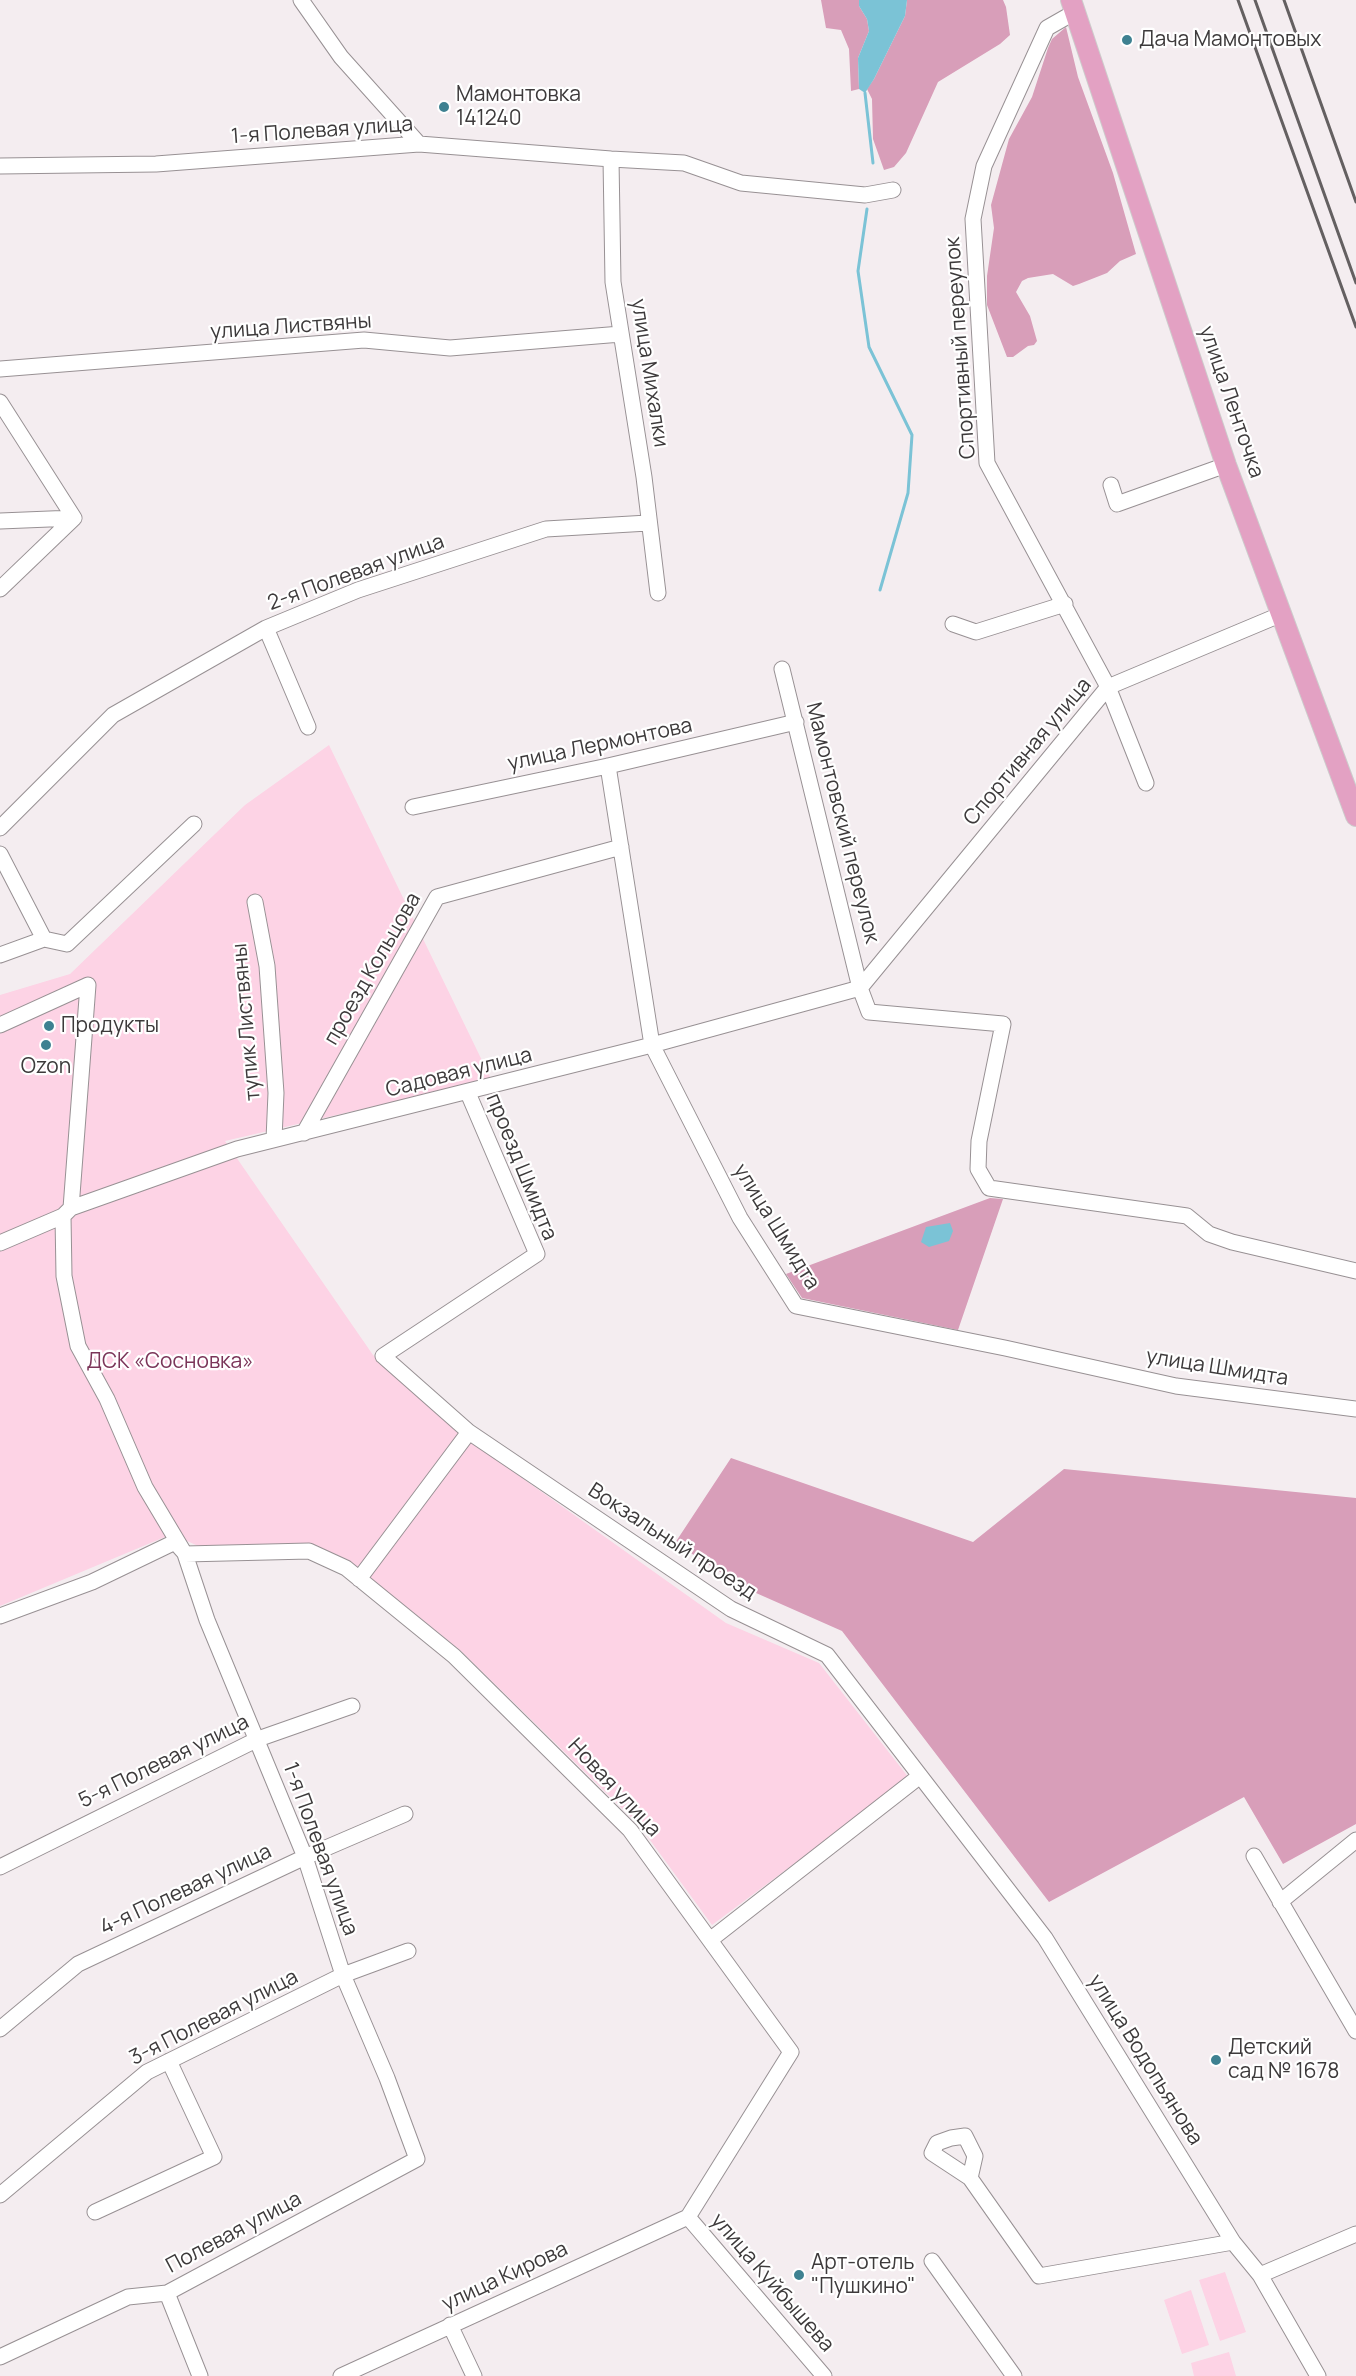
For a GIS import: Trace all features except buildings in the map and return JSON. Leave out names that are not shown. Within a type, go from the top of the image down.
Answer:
[{"type":"main road","name":"улица Ленточка","points":[[1073,6],[1226,465],[1356,816]]},
{"type":"street","points":[[301,0],[341,57],[419,144]]},
{"type":"street","name":"Спортивный переулок","points":[[1073,6],[1047,28],[984,166],[973,219],[987,463],[1108,687],[1146,783]]},
{"type":"street","name":"1-я Полевая улица","points":[[0,166],[156,164],[419,144],[684,163],[741,183],[865,195],[893,190]]},
{"type":"street","name":"улица Михалки","points":[[611,159],[612,282],[644,477],[658,593]]},
{"type":"street","name":"улица Листвяны","points":[[0,369],[364,340],[450,348],[621,334]]},
{"type":"street","points":[[0,402],[74,518]]},
{"type":"street","points":[[1111,485],[1117,504],[1226,465]]},
{"type":"street","points":[[0,521],[74,518]]},
{"type":"street","points":[[0,589],[74,518]]},
{"type":"street","name":"2-я Полевая улица","points":[[0,828],[113,715],[266,628],[358,590],[546,529],[648,522]]},
{"type":"street","points":[[953,624],[976,632],[1065,604]]},
{"type":"street","name":"Спортивная улица","points":[[860,988],[1108,687],[1282,614]]},
{"type":"street","points":[[266,628],[308,728]]},
{"type":"street","name":"Мамонтовский переулок","points":[[782,669],[860,988],[869,1012],[1003,1024],[979,1141],[978,1169],[989,1188],[1187,1215],[1209,1234],[1232,1242],[1356,1270]]},
{"type":"street","name":"улица Лермонтова","points":[[413,807],[608,766],[796,722]]},
{"type":"street","name":"улица Шмидта","points":[[608,766],[652,1046],[740,1218],[796,1306],[1005,1348],[1176,1386],[1356,1409]]},
{"type":"street","points":[[0,955],[44,939],[67,944],[194,824]]},
{"type":"street","name":"проезд Кольцова","points":[[304,1133],[437,897],[621,847]]},
{"type":"street","points":[[0,854],[44,939]]},
{"type":"street","name":"тупик Листвяны","points":[[255,902],[267,966],[276,1093],[274,1139]]},
{"type":"street","name":"1-я Полевая улица","points":[[0,1024],[88,985],[67,1212],[64,1276],[78,1346],[107,1399],[146,1487],[185,1554],[207,1620],[258,1739],[304,1857],[343,1975],[387,2078],[417,2159]]},
{"type":"street","name":"Садовая улица","points":[[0,1243],[67,1212],[237,1149],[652,1046],[860,988]]},
{"type":"street","name":"проезд Шмидта","points":[[383,1356],[537,1254],[468,1093]]},
{"type":"street","name":"Вокзальный проезд","points":[[383,1356],[469,1432],[731,1609],[826,1655],[920,1776]]},
{"type":"street","points":[[359,1579],[469,1432]]},
{"type":"street","points":[[0,1616],[92,1582],[176,1542],[185,1554]]},
{"type":"street","name":"Новая улица","points":[[185,1554],[309,1551],[346,1568],[454,1656],[630,1830],[791,2052],[687,2217]]},
{"type":"street","name":"5-я Полевая улица","points":[[0,1867],[258,1739],[352,1706]]},
{"type":"street","points":[[710,1940],[920,1776]]},
{"type":"street","name":"улица Водопьянова","points":[[920,1776],[1045,1938],[1233,2242],[1260,2275],[1318,2376]]},
{"type":"street","name":"4-я Полевая улица","points":[[0,2029],[78,1964],[304,1857],[405,1814]]},
{"type":"street","points":[[1280,1902],[1356,1840]]},
{"type":"street","points":[[1254,1856],[1356,2031]]},
{"type":"street","name":"3-я Полевая улица","points":[[0,2195],[147,2072],[343,1975],[408,1951]]},
{"type":"street","points":[[95,2212],[214,2157],[169,2061]]},
{"type":"street","name":"Полевая улица","points":[[0,2357],[128,2297],[167,2293],[417,2159]]},
{"type":"street","points":[[970,2178],[1040,2276],[1233,2242]]},
{"type":"street","name":"улица Кирова","points":[[341,2376],[687,2217]]},
{"type":"street","name":"улица Куйбышева","points":[[687,2217],[824,2376]]},
{"type":"street","points":[[1260,2275],[1356,2234]]},
{"type":"street","points":[[932,2261],[1014,2376]]},
{"type":"street","points":[[167,2293],[200,2376]]},
{"type":"street","points":[[450,2325],[474,2376]]},
{"type":"green space","name":"ДСК «Сосновка»","points":[[329,745],[491,1079],[225,1141],[373,1355],[463,1436],[726,1623],[819,1663],[909,1778],[712,1925],[639,1825],[461,1651],[351,1562],[313,1545],[198,1546],[172,1534],[0,1606],[0,995],[70,974],[245,805]]},
{"type":"green space","points":[[1225,2272],[1246,2332],[1220,2341],[1199,2280]]},
{"type":"green space","points":[[1191,2290],[1209,2345],[1182,2354],[1164,2300]]},
{"type":"green space","points":[[1229,2352],[1236,2376],[1194,2376],[1191,2363]]},
{"type":"shaded area","points":[[821,0],[859,0],[859,6],[867,19],[869,31],[858,58],[859,89],[851,91],[849,49],[841,30],[826,28]]},
{"type":"shaded area","points":[[907,0],[1003,0],[1010,35],[1000,44],[938,82],[906,153],[894,167],[884,170],[873,139],[872,99],[867,89],[905,16]]},
{"type":"shaded area","points":[[1066,27],[1078,77],[1113,173],[1136,254],[1120,261],[1107,273],[1073,286],[1053,274],[1022,281],[1016,292],[1030,316],[1037,341],[1013,357],[1007,357],[987,305],[987,276],[994,228],[991,205],[1009,139],[1032,97],[1052,39]]},
{"type":"shaded area","points":[[990,1198],[1003,1199],[958,1330],[802,1298],[786,1274]]},
{"type":"shaded area","points":[[731,1458],[973,1542],[1064,1469],[1356,1498],[1356,1824],[1283,1864],[1244,1797],[1049,1902],[842,1631],[747,1589],[675,1543]]},
{"type":"water","points":[[859,0],[907,0],[905,16],[865,93],[859,89],[858,58],[869,31],[867,19],[859,6]]},
{"type":"water","points":[[950,1223],[953,1231],[949,1241],[929,1247],[921,1242],[926,1227]]},
{"type":"waterway","points":[[865,93],[873,163]]},
{"type":"waterway","points":[[867,209],[858,271],[869,347],[912,435],[908,493],[880,590]]},
{"type":"railway","points":[[1238,0],[1356,327]]},
{"type":"railway","points":[[1255,0],[1356,283]]},
{"type":"railway","points":[[1284,0],[1356,202]]},
{"type":"place","name":"Дача Мамонтовых","points":[[1127,40]]},
{"type":"place","name":"Мамонтовка 141240","points":[[444,107]]},
{"type":"place","name":"Продукты","points":[[49,1026]]},
{"type":"place","name":"Ozon","points":[[46,1045]]},
{"type":"place","name":"Детский сад № 1678","points":[[1216,2060]]},
{"type":"place","name":"Арт-отель \"Пушкино\"","points":[[799,2275]]}]
